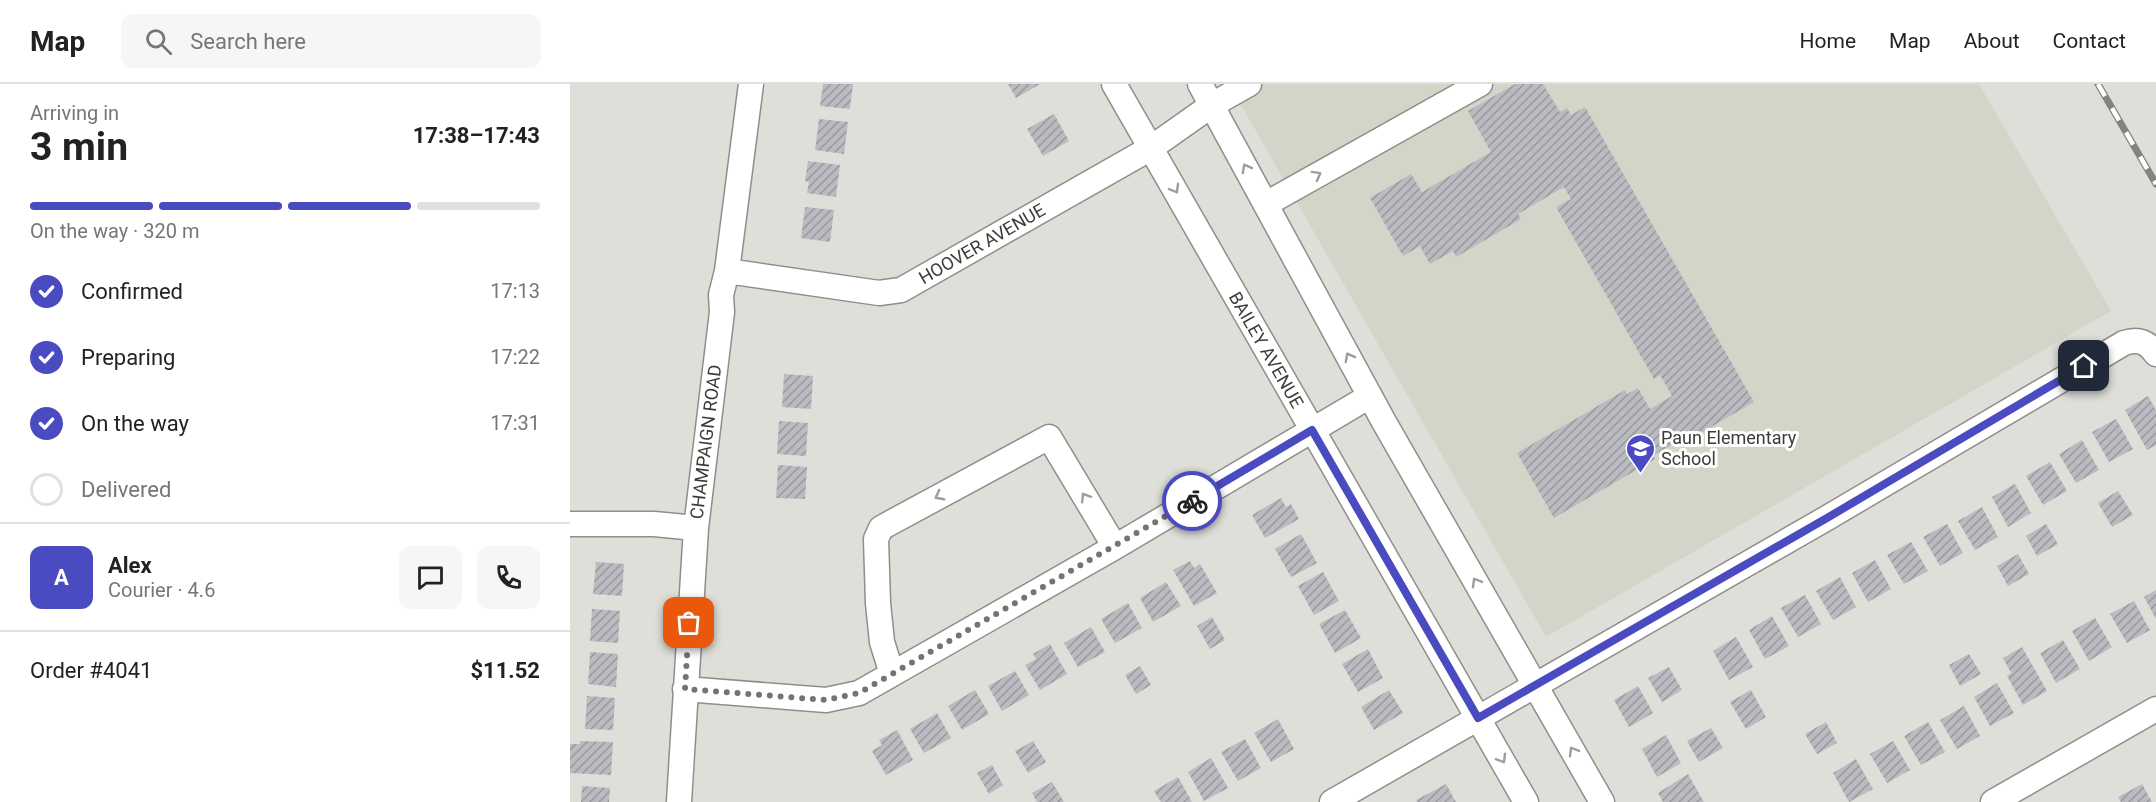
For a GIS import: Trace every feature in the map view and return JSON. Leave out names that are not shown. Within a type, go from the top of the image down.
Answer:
[{"type":"street","name":"CHAMPAIGN ROAD","points":[[678,802],[696,528],[722,312],[721,295],[727,271],[751,84]]},
{"type":"street","name":"BAILEY AVENUE","points":[[1114,84],[1526,802]]},
{"type":"street","points":[[1200,84],[1370,396],[1602,802]]},
{"type":"street","name":"HOOVER AVENUE","points":[[727,271],[879,293],[901,290],[1151,148],[1212,105],[1249,84]]},
{"type":"street","points":[[1266,204],[1480,84]]},
{"type":"street","points":[[1332,802],[1837,512],[2124,343],[2132,340],[2149,348]]},
{"type":"street","points":[[685,689],[826,700],[859,693],[1115,547],[1370,396]]},
{"type":"street","points":[[892,674],[882,642],[878,603],[876,538],[881,528],[1048,437],[1115,547]]},
{"type":"street","points":[[570,524],[654,524],[696,528]]},
{"type":"street","points":[[1993,802],[2156,709]]},
{"type":"shaded area","name":"Paun Elementary School","points":[[1229,84],[1979,84],[2111,311],[1546,637]]},
{"type":"building","points":[[823,84],[853,84],[850,109],[820,106]]},
{"type":"building","points":[[1008,84],[1040,84],[1016,98]]},
{"type":"building","points":[[1515,84],[1543,84],[1560,112],[1567,108],[1571,115],[1585,107],[1754,402],[1689,440],[1687,436],[1653,456],[1655,459],[1554,518],[1517,453],[1625,390],[1627,394],[1638,388],[1650,409],[1672,396],[1660,375],[1654,379],[1556,207],[1571,199],[1564,187],[1518,214],[1521,219],[1456,257],[1453,251],[1430,264],[1420,246],[1403,256],[1370,198],[1411,174],[1422,192],[1491,152],[1468,111]]},
{"type":"building","points":[[1054,114],[1069,141],[1043,156],[1027,129]]},
{"type":"building","points":[[819,119],[848,122],[844,154],[815,150]]},
{"type":"building","points":[[808,161],[840,165],[836,197],[807,193],[809,182],[805,181]]},
{"type":"building","points":[[805,207],[834,210],[830,242],[801,238]]},
{"type":"building","points":[[784,374],[813,376],[811,409],[782,407]]},
{"type":"building","points":[[2148,396],[2156,410],[2156,445],[2147,450],[2125,410]]},
{"type":"building","points":[[2116,419],[2133,449],[2109,462],[2092,432]]},
{"type":"building","points":[[779,421],[808,423],[806,456],[777,454]]},
{"type":"building","points":[[2082,440],[2099,470],[2076,483],[2059,454]]},
{"type":"building","points":[[2050,462],[2067,491],[2043,505],[2026,476]]},
{"type":"building","points":[[778,465],[807,467],[805,499],[776,498]]},
{"type":"building","points":[[2015,484],[2031,513],[2008,527],[1992,497]]},
{"type":"building","points":[[2118,491],[2133,515],[2112,527],[2098,503]]},
{"type":"building","points":[[1281,498],[1286,507],[1291,504],[1299,519],[1265,538],[1252,515]]},
{"type":"building","points":[[1982,507],[1998,537],[1975,550],[1958,521]]},
{"type":"building","points":[[1947,524],[1963,553],[1940,566],[1923,537]]},
{"type":"building","points":[[2046,524],[2058,544],[2037,556],[2026,536]]},
{"type":"building","points":[[1301,534],[1317,563],[1291,577],[1275,549]]},
{"type":"building","points":[[1911,542],[1928,571],[1904,584],[1887,555]]},
{"type":"building","points":[[2018,554],[2029,574],[2008,586],[1997,566]]},
{"type":"building","points":[[1875,560],[1891,589],[1868,602],[1852,573]]},
{"type":"building","points":[[1190,561],[1194,568],[1200,564],[1217,593],[1194,606],[1173,570]]},
{"type":"building","points":[[596,562],[624,564],[622,596],[593,594]]},
{"type":"building","points":[[1323,572],[1339,601],[1314,615],[1298,586]]},
{"type":"building","points":[[1840,577],[1856,607],[1833,620],[1816,591]]},
{"type":"building","points":[[1166,582],[1181,606],[1153,622],[1140,598]]},
{"type":"building","points":[[2156,590],[2156,619],[2144,597]]},
{"type":"building","points":[[1805,595],[1821,624],[1798,637],[1781,608]]},
{"type":"building","points":[[2134,601],[2150,630],[2127,643],[2110,614]]},
{"type":"building","points":[[1128,603],[1142,628],[1115,643],[1101,619]]},
{"type":"building","points":[[592,609],[620,611],[618,643],[590,641]]},
{"type":"building","points":[[1345,610],[1361,638],[1335,653],[1319,624]]},
{"type":"building","points":[[1772,616],[1789,646],[1765,659],[1749,630]]},
{"type":"building","points":[[1212,617],[1225,640],[1210,649],[1197,626]]},
{"type":"building","points":[[2095,618],[2112,647],[2089,661],[2072,631]]},
{"type":"building","points":[[1091,627],[1105,652],[1078,667],[1064,643]]},
{"type":"building","points":[[1736,637],[1753,667],[1729,680],[1713,651]]},
{"type":"building","points":[[2063,640],[2080,669],[2056,683],[2040,653]]},
{"type":"building","points":[[1050,644],[1067,674],[1040,690],[1025,665],[1036,659],[1033,654]]},
{"type":"building","points":[[2022,647],[2047,691],[2023,705],[2007,676],[2011,673],[2003,658]]},
{"type":"building","points":[[1368,649],[1383,678],[1358,692],[1342,664]]},
{"type":"building","points":[[590,652],[618,654],[616,687],[588,684]]},
{"type":"building","points":[[1969,654],[1981,674],[1960,686],[1949,665]]},
{"type":"building","points":[[1140,666],[1151,685],[1136,694],[1125,675]]},
{"type":"building","points":[[1669,667],[1682,690],[1662,702],[1648,678]]},
{"type":"building","points":[[1015,671],[1029,695],[1002,711],[988,686]]},
{"type":"building","points":[[1997,683],[2014,713],[1990,726],[1974,697]]},
{"type":"building","points":[[1638,686],[1653,713],[1629,727],[1614,700]]},
{"type":"building","points":[[975,690],[989,714],[962,730],[948,706]]},
{"type":"building","points":[[1389,690],[1403,713],[1374,730],[1361,707]]},
{"type":"building","points":[[1751,690],[1766,717],[1746,729],[1730,702]]},
{"type":"building","points":[[587,696],[615,698],[613,730],[585,729]]},
{"type":"building","points":[[1964,706],[1980,736],[1957,749],[1940,720]]},
{"type":"building","points":[[937,713],[951,738],[924,753],[910,729]]},
{"type":"building","points":[[1278,719],[1294,749],[1271,762],[1254,733]]},
{"type":"building","points":[[1826,722],[1837,743],[1817,754],[1805,734]]},
{"type":"building","points":[[1928,722],[1945,752],[1921,765],[1904,736]]},
{"type":"building","points":[[1711,728],[1723,748],[1699,762],[1687,741]]},
{"type":"building","points":[[897,730],[913,760],[886,775],[872,751],[882,745],[879,740]]},
{"type":"building","points":[[1666,735],[1681,763],[1657,777],[1642,749]]},
{"type":"building","points":[[1245,739],[1261,768],[1238,781],[1221,752]]},
{"type":"building","points":[[580,741],[613,742],[611,775],[570,773],[570,744],[580,744]]},
{"type":"building","points":[[1033,741],[1046,762],[1028,773],[1015,751]]},
{"type":"building","points":[[1893,741],[1910,770],[1887,783],[1870,754]]},
{"type":"building","points":[[1211,758],[1228,788],[1204,801],[1188,772]]},
{"type":"building","points":[[1856,759],[1873,789],[1849,802],[1833,773]]},
{"type":"building","points":[[992,765],[1003,785],[989,794],[977,773]]},
{"type":"building","points":[[1688,774],[1704,802],[1663,802],[1658,793]]},
{"type":"building","points":[[1178,777],[1192,802],[1161,802],[1154,791]]},
{"type":"building","points":[[1052,782],[1064,802],[1037,802],[1032,793]]},
{"type":"building","points":[[1446,784],[1456,802],[1417,802],[1416,800]]},
{"type":"building","points":[[2142,784],[2152,802],[2121,802],[2118,797]]},
{"type":"building","points":[[582,786],[610,788],[609,802],[581,802]]},
{"type":"railway","points":[[2098,84],[2156,184]]},
{"type":"way so far","points":[[689,623],[685,689],[826,700],[841,699],[859,693],[1192,501]]},
{"type":"place","name":"Paun Elementary School","points":[[1640,474]]},
{"type":"route","points":[[1192,501],[1312,430],[1478,718],[1827,518],[2084,366]]}]
